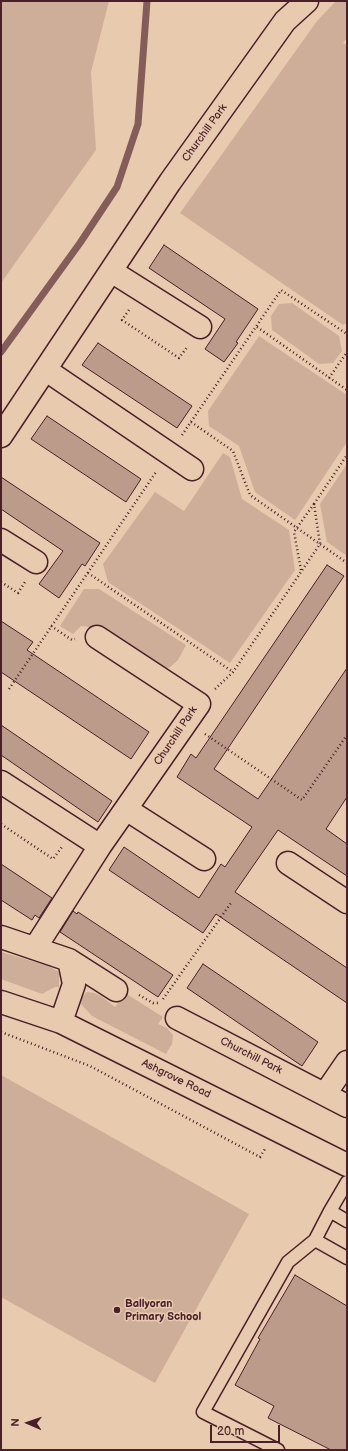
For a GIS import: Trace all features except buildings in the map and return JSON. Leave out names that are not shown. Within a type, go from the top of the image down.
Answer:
[{"type":"street","name":"Churchill Park","points":[[1,436],[170,182],[286,21],[307,1]]},
{"type":"street","points":[[110,271],[200,327]]},
{"type":"street","points":[[46,370],[192,469]]},
{"type":"street","points":[[1,540],[36,562]]},
{"type":"street","name":"Churchill Park","points":[[35,948],[100,846],[193,713],[97,637]]},
{"type":"street","points":[[1,782],[100,846]]},
{"type":"street","points":[[126,809],[204,859]]},
{"type":"street","points":[[288,864],[347,902]]},
{"type":"street","points":[[1,937],[69,960],[116,990]]},
{"type":"street","points":[[61,1022],[74,984],[69,960]]},
{"type":"street","name":"Ashgrove Road","points":[[1,1002],[61,1022],[347,1165]]},
{"type":"street","name":"Churchill Park","points":[[177,1018],[347,1106]]},
{"type":"street","points":[[325,1094],[347,1062]]},
{"type":"lane","points":[[278,1450],[203,1412],[288,1262],[315,1240],[347,1182]]},
{"type":"lane","points":[[330,1211],[347,1221]]},
{"type":"lane","points":[[315,1240],[347,1258]]},
{"type":"path","points":[[141,291],[122,320],[179,358],[200,327]]},
{"type":"path","points":[[256,326],[347,390]]},
{"type":"path","points":[[330,378],[347,352]]},
{"type":"path","points":[[191,422],[233,450],[250,495],[347,563]]},
{"type":"path","points":[[301,570],[294,532],[347,455]]},
{"type":"path","points":[[314,504],[320,544],[233,672],[193,713],[302,800],[347,735]]},
{"type":"path","points":[[88,573],[233,672]]},
{"type":"path","points":[[1,824],[53,859],[75,830]]},
{"type":"path","points":[[160,1003],[231,903]]},
{"type":"path","points":[[116,990],[127,988],[153,1003],[171,1004],[178,1009],[177,1018]]},
{"type":"shaded area","points":[[1,1],[109,1],[91,72],[96,150],[1,283]]},
{"type":"shaded area","points":[[336,1],[347,1],[347,38],[343,43],[347,45],[347,323],[343,325],[180,213],[317,21]]},
{"type":"shaded area","points":[[292,303],[339,336],[342,351],[333,363],[319,364],[272,330],[271,316],[279,304]]},
{"type":"shaded area","points":[[259,336],[347,395],[347,442],[295,520],[255,492],[239,446],[209,426],[208,411]]},
{"type":"shaded area","points":[[223,453],[230,457],[242,499],[289,530],[295,570],[230,663],[108,582],[103,564],[155,492],[184,511]]},
{"type":"shaded area","points":[[347,464],[347,556],[327,542],[320,504]]},
{"type":"shaded area","points":[[84,589],[99,589],[186,645],[178,660],[169,668],[154,665],[99,628],[81,626],[73,634],[60,626]]},
{"type":"shaded area","points":[[1,952],[48,966],[59,972],[59,987],[55,987],[42,994],[1,979]]},
{"type":"shaded area","points":[[87,992],[101,996],[115,1007],[125,993],[163,1017],[158,1024],[167,1028],[173,1035],[172,1044],[166,1054],[92,1016],[80,1003],[82,997]]},
{"type":"shaded area","points":[[1,1075],[249,1214],[155,1383],[1,1297]]},
{"type":"waterway","points":[[1,352],[80,243],[117,187],[138,124],[147,1]]},
{"type":"place","name":"Ballyoran Primary School","points":[[117,1310]]}]
